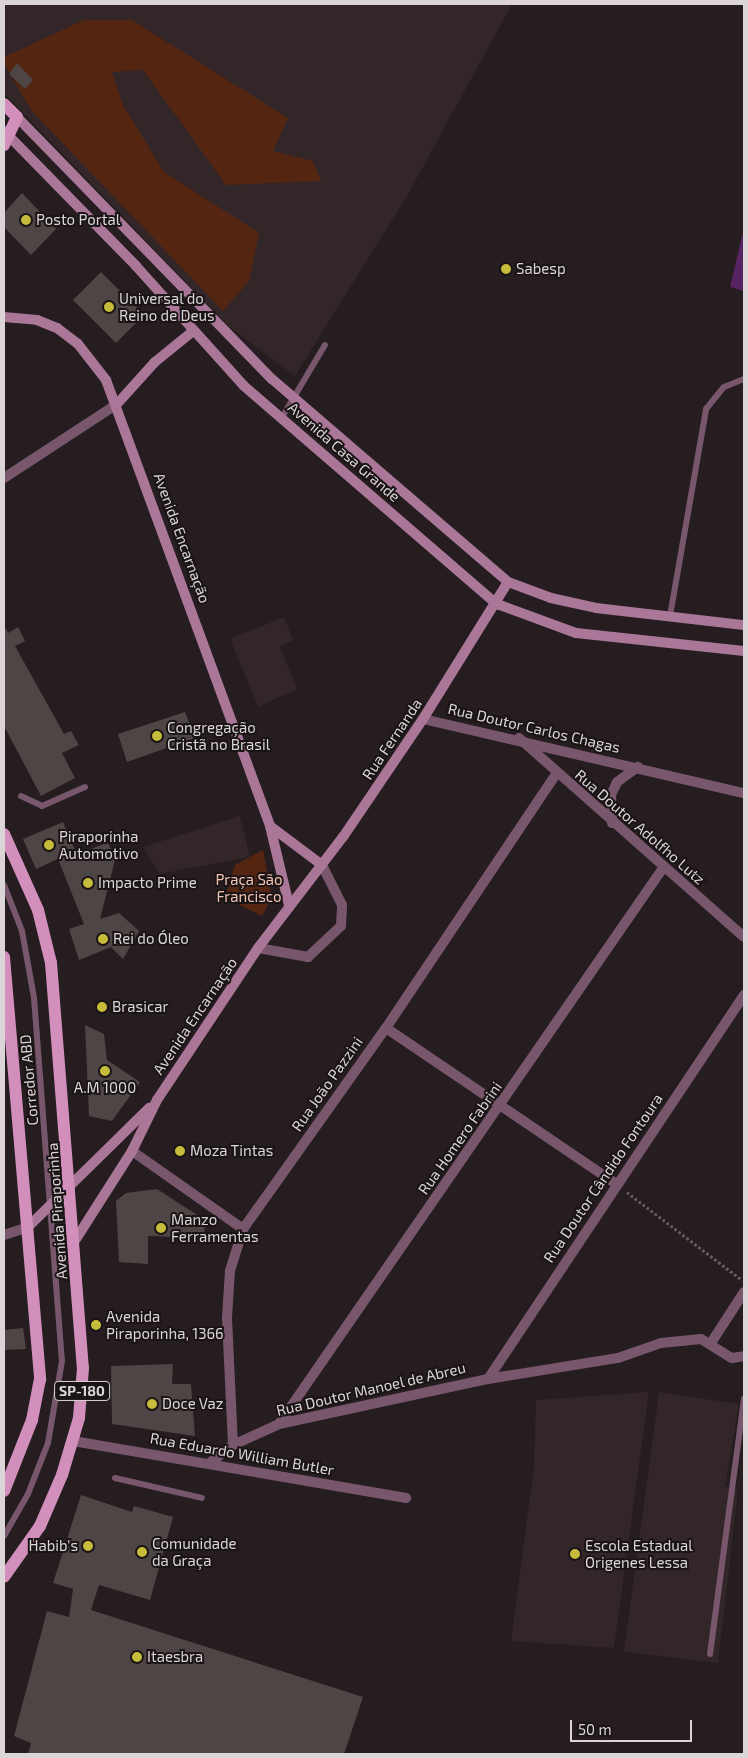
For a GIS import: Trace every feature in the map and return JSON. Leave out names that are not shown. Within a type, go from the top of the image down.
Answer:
[{"type":"main road","name":"Avenida Casa Grande","points":[[4,104],[296,400],[508,582],[551,598],[596,608],[744,625]]},
{"type":"main road","points":[[5,138],[17,117]]},
{"type":"main road","name":"Avenida Casa Grande","points":[[5,138],[136,266],[193,331],[281,419],[497,604],[576,632],[744,651]]},
{"type":"main road","name":"Avenida Encarnação","points":[[4,318],[37,320],[65,333],[94,362],[117,404],[270,826],[289,905],[258,948],[157,1100],[132,1151],[76,1239]]},
{"type":"main road","points":[[117,404],[155,362],[193,331]]},
{"type":"main road","name":"Rua Fernanda","points":[[289,905],[322,865],[423,719],[497,604],[508,582]]},
{"type":"main road","points":[[270,826],[322,865]]},
{"type":"main road","name":"Avenida Piraporinha","points":[[4,834],[47,937],[72,1187],[83,1368],[73,1441],[40,1526],[4,1577]]},
{"type":"main road","name":"Avenida Piraporinha","points":[[4,957],[40,1379],[32,1420],[4,1491]]},
{"type":"main road","name":"Avenida Encarnação","points":[[28,1227],[72,1187],[157,1100]]},
{"type":"street","points":[[4,478],[117,404]]},
{"type":"street","name":"Rua Doutor Carlos Chagas","points":[[423,719],[518,738],[744,793]]},
{"type":"street","name":"Rua Doutor Adolfho Lutz","points":[[518,738],[556,774],[744,937]]},
{"type":"street","name":"Rua Doutor Carlos Chagas","points":[[612,823],[611,795],[617,782],[638,767]]},
{"type":"street","name":"Rua João Pazzini","points":[[233,1446],[227,1317],[230,1271],[243,1228],[386,1028],[556,774]]},
{"type":"street","points":[[258,948],[308,957],[341,926],[342,905],[322,865]]},
{"type":"street","name":"Rua Homero Fabrini","points":[[279,1424],[500,1107],[663,868]]},
{"type":"street","name":"Rua Doutor Cândido Fontoura","points":[[488,1379],[616,1184],[744,995]]},
{"type":"street","points":[[386,1028],[616,1184]]},
{"type":"street","points":[[132,1151],[243,1228]]},
{"type":"street","points":[[4,1235],[28,1227]]},
{"type":"street","points":[[744,1292],[711,1343],[732,1358],[744,1356]]},
{"type":"street","name":"Rua Doutor Manoel de Abreu","points":[[211,1462],[233,1446],[279,1424],[488,1379],[618,1358],[683,1338],[711,1343]]},
{"type":"street","name":"Rua Eduardo William Butler","points":[[73,1441],[211,1462],[406,1498]]},
{"type":"lane","points":[[281,419],[296,400],[325,344]]},
{"type":"lane","points":[[670,616],[706,410],[724,387],[744,379]]},
{"type":"lane","points":[[21,796],[42,806],[85,787]]},
{"type":"lane","name":"Corredor ABD","points":[[4,885],[30,962],[52,1206],[61,1333],[60,1388],[39,1469],[4,1536]]},
{"type":"lane","points":[[710,1654],[744,1398]]},
{"type":"lane","points":[[115,1478],[202,1498]]},
{"type":"path","points":[[616,1184],[744,1281]]},
{"type":"shaded area","points":[[4,4],[512,4],[407,196],[295,376],[228,326],[4,93]]},
{"type":"shaded area","points":[[744,228],[744,291],[730,287]]},
{"type":"shaded area","points":[[284,617],[293,640],[280,647],[297,689],[258,707],[230,639]]},
{"type":"shaded area","points":[[240,816],[250,857],[159,874],[143,847]]},
{"type":"shaded area","name":"Escola Estadual Origenes Lessa","points":[[649,1392],[614,1648],[511,1641],[534,1467],[536,1400]]},
{"type":"shaded area","points":[[659,1392],[739,1404],[725,1486],[738,1490],[718,1663],[624,1652]]},
{"type":"green space","points":[[84,20],[132,20],[288,118],[273,151],[313,161],[321,181],[226,185],[143,70],[112,72],[123,105],[164,172],[259,233],[249,281],[223,311],[31,110],[4,63],[4,57]]},
{"type":"green space","name":"Praça São Francisco","points":[[263,850],[272,898],[262,916],[225,898],[235,865]]},
{"type":"building","points":[[17,63],[33,80],[25,89],[9,74]]},
{"type":"building","name":"Posto Portal","points":[[22,193],[56,229],[31,255],[4,227],[4,213]]},
{"type":"building","name":"Universal do Reino de Deus","points":[[101,272],[144,315],[116,343],[73,300]]},
{"type":"building","points":[[4,625],[8,633],[18,627],[25,641],[15,646],[64,734],[71,731],[79,745],[62,753],[75,778],[41,796],[4,726]]},
{"type":"building","name":"Congregação Cristã no Brasil","points":[[185,712],[195,738],[127,762],[118,734]]},
{"type":"building","points":[[63,822],[77,855],[108,842],[115,860],[100,919],[119,913],[139,931],[123,959],[111,947],[79,960],[69,929],[84,924],[58,859],[36,869],[23,839]]},
{"type":"building","name":"A.M 1000","points":[[85,1025],[104,1034],[107,1060],[140,1082],[112,1121],[89,1116]]},
{"type":"building","name":"Manzo Ferramentas","points":[[157,1189],[205,1220],[204,1238],[148,1236],[148,1264],[119,1262],[116,1201],[126,1193]]},
{"type":"building","points":[[23,1328],[26,1349],[4,1350],[4,1330]]},
{"type":"building","name":"Doce Vaz","points":[[173,1364],[172,1384],[191,1384],[195,1436],[112,1424],[111,1366]]},
{"type":"building","name":"Itaesbra","points":[[81,1495],[132,1512],[134,1506],[173,1517],[150,1600],[99,1585],[91,1610],[363,1697],[344,1754],[28,1754],[31,1743],[14,1736],[47,1611],[69,1617],[73,1589],[53,1583]]},
{"type":"place","name":"Posto Portal","points":[[26,220]]},
{"type":"place","name":"Sabesp","points":[[506,269]]},
{"type":"place","name":"Universal do Reino de Deus","points":[[109,307]]},
{"type":"place","name":"Congregação Cristã no Brasil","points":[[157,736]]},
{"type":"place","name":"Piraporinha Automotivo","points":[[49,845]]},
{"type":"place","name":"Impacto Prime","points":[[88,883]]},
{"type":"place","name":"Rei do Óleo","points":[[103,939]]},
{"type":"place","name":"Brasicar","points":[[102,1007]]},
{"type":"place","name":"A.M 1000","points":[[105,1071]]},
{"type":"place","name":"Moza Tintas","points":[[180,1151]]},
{"type":"place","name":"Manzo Ferramentas","points":[[161,1228]]},
{"type":"place","name":"Avenida Piraporinha, 1366","points":[[96,1325]]},
{"type":"place","name":"Doce Vaz","points":[[152,1404]]},
{"type":"place","name":"Habib's","points":[[88,1546]]},
{"type":"place","name":"Comunidade da Graça","points":[[142,1552]]},
{"type":"place","name":"Escola Estadual Origenes Lessa","points":[[575,1554]]},
{"type":"place","name":"Itaesbra","points":[[137,1657]]}]
